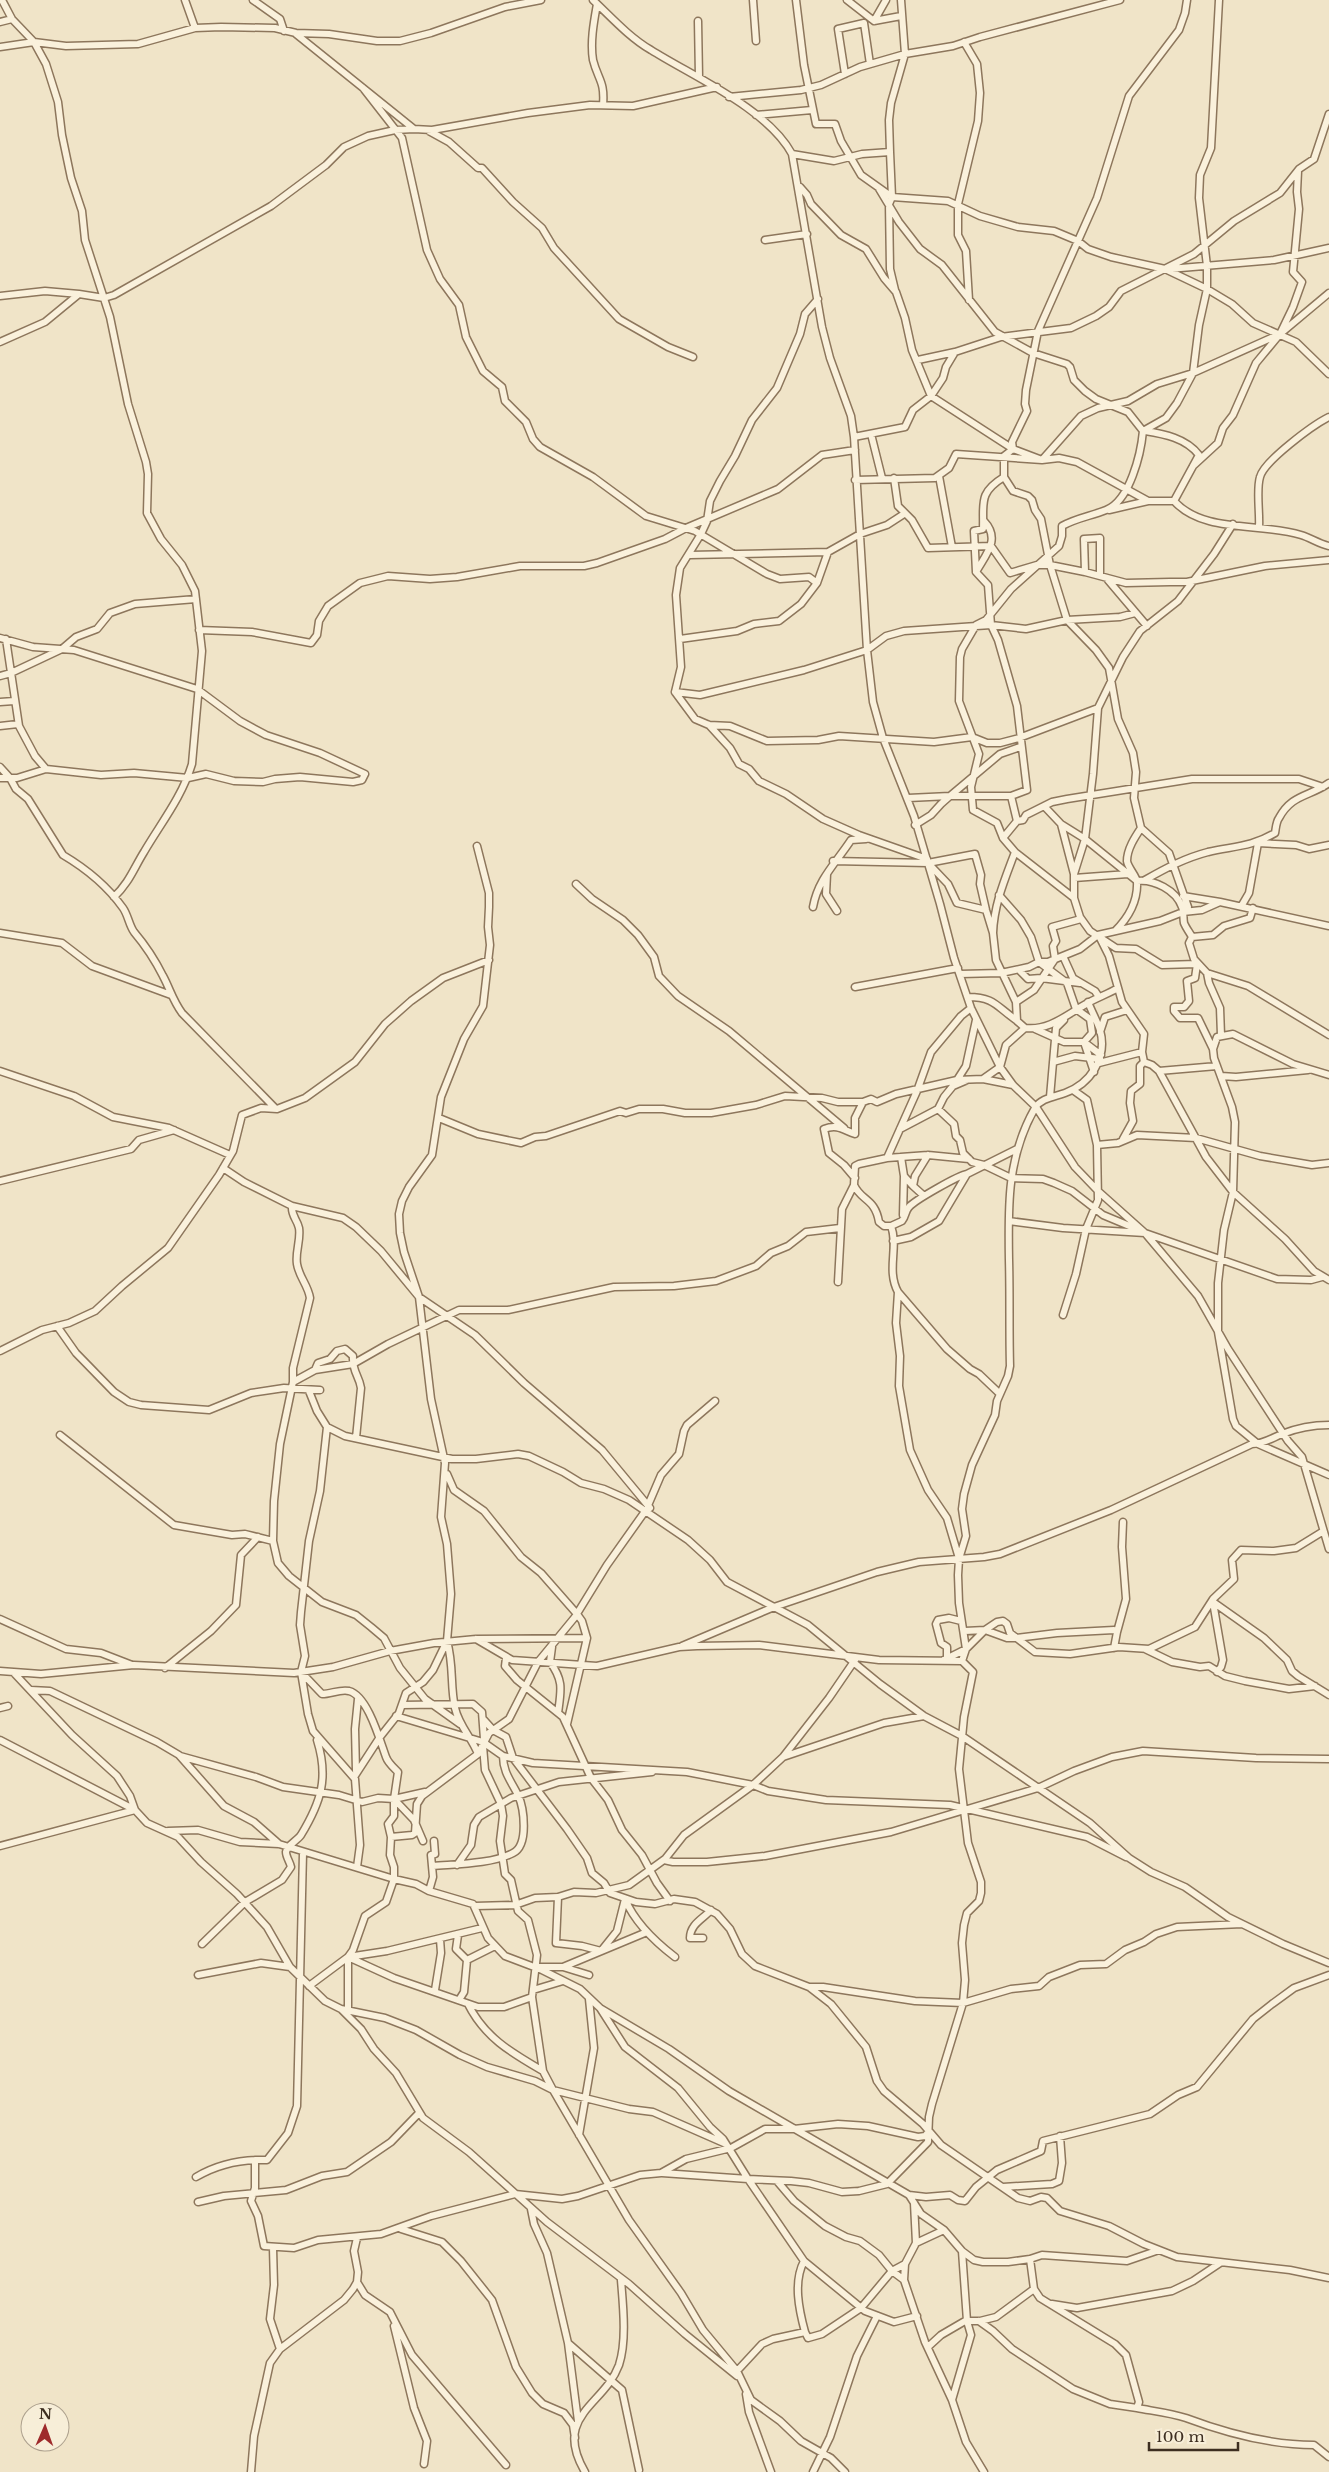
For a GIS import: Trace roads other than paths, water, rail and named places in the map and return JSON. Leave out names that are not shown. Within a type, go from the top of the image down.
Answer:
[{"type":"street","points":[[2,0],[12,19],[34,42],[46,64],[58,102],[71,178],[82,211],[85,240],[116,337],[128,404],[146,462],[147,513],[161,539],[182,565],[194,586],[196,599],[202,651],[197,689],[192,764],[188,778],[126,886],[114,897]]},
{"type":"street","points":[[185,0],[195,28]]},
{"type":"street","points":[[253,0],[280,19],[284,31]]},
{"type":"street","points":[[0,47],[34,42],[66,46],[138,44],[195,28],[275,28],[296,33],[328,34],[377,41],[400,41],[431,33],[505,7],[541,0]]},
{"type":"street","points":[[753,0],[756,41]]},
{"type":"street","points":[[796,0],[808,88],[816,124],[835,124],[861,175],[878,187],[892,196],[958,204],[980,216],[1018,227],[1054,231],[1078,241],[1088,249],[1110,257],[1165,269],[1207,288],[1232,304],[1253,323],[1296,342],[1329,374]]},
{"type":"street","points":[[847,0],[874,21],[902,16]]},
{"type":"street","points":[[874,21],[886,0]]},
{"type":"street","points":[[901,0],[905,54],[891,103],[889,120],[892,196],[889,204],[890,269],[905,318],[912,350],[918,360],[931,396],[1013,449],[1042,460]]},
{"type":"street","points":[[729,97],[801,90],[870,64],[905,54],[953,46],[1120,0]]},
{"type":"street","points":[[1013,449],[1012,442],[1027,410],[1025,404],[1026,390],[1038,331],[1097,198],[1130,96],[1179,30],[1186,13],[1187,0]]},
{"type":"street","points":[[1143,430],[1166,418],[1177,403],[1193,373],[1199,325],[1207,288],[1207,266],[1203,245],[1199,198],[1200,175],[1210,155],[1211,148],[1219,0]]},
{"type":"street","points":[[595,2],[650,50],[717,87],[756,115],[786,141],[792,154],[800,186],[818,299],[830,358],[851,416],[855,450],[855,480],[867,650],[873,702],[883,738],[908,798],[971,1008],[1000,1067],[1012,1085],[1036,1107],[1075,1167],[1098,1191],[1144,1232],[1198,1296],[1218,1332],[1305,1464],[1306,1477],[1329,1549]]},
{"type":"street","points":[[595,2],[593,60],[604,88],[603,106]]},
{"type":"street","points":[[0,22],[12,19]]},
{"type":"street","points":[[698,21],[699,77]]},
{"type":"street","points":[[845,74],[838,29],[864,23],[870,64]]},
{"type":"street","points":[[296,33],[414,129]]},
{"type":"street","points":[[964,42],[977,64],[980,93],[978,121],[958,204],[958,235],[966,250],[970,301]]},
{"type":"street","points":[[0,296],[45,291],[104,298],[154,274],[271,206],[326,164],[344,147],[368,136],[395,130],[428,130],[528,113],[603,106],[633,106],[717,87]]},
{"type":"street","points":[[363,88],[402,138],[427,250],[440,279],[459,305],[466,338],[483,371],[502,387],[505,401],[526,422],[533,439],[546,451],[593,477],[646,516],[701,534],[767,574],[780,579],[809,577],[817,583]]},
{"type":"street","points":[[756,115],[812,110]]},
{"type":"street","points":[[918,360],[956,352],[1003,336],[1071,328],[1085,322],[1109,306],[1121,291],[1194,254],[1234,221],[1280,193],[1298,169],[1314,159],[1329,114]]},
{"type":"street","points":[[428,130],[449,142],[478,168],[482,168],[513,202],[542,228],[554,248],[619,319],[668,347],[693,356]]},
{"type":"street","points":[[792,154],[834,161],[850,156],[890,152]]},
{"type":"street","points":[[1042,460],[1081,416],[1098,408],[1128,401],[1157,384],[1193,373],[1280,334],[1294,307],[1302,282],[1293,272],[1299,209],[1297,192],[1298,169]]},
{"type":"street","points":[[800,186],[807,194],[811,204],[841,234],[866,249],[884,278],[896,292]]},
{"type":"street","points":[[878,187],[920,249],[942,265],[995,332],[1033,353],[1067,364],[1074,380],[1085,391],[1096,399],[1128,412],[1143,430],[1166,434],[1194,448],[1199,455],[1174,501]]},
{"type":"street","points":[[765,240],[807,234]]},
{"type":"street","points":[[1165,269],[1274,260],[1294,254],[1329,248]]},
{"type":"street","points":[[1193,466],[1218,444],[1223,428],[1233,415],[1256,362],[1280,334],[1329,293]]},
{"type":"street","points":[[0,342],[45,322],[79,294]]},
{"type":"street","points":[[675,692],[681,667],[676,595],[680,568],[690,555],[701,534],[707,521],[710,501],[752,420],[777,388],[800,334],[805,314],[818,299]]},
{"type":"street","points":[[854,438],[904,427],[913,410],[931,396],[943,378],[946,367],[956,352]]},
{"type":"street","points":[[1259,527],[1260,476],[1278,455],[1301,435],[1329,417]]},
{"type":"street","points":[[1109,510],[1126,488],[1136,470],[1143,430]]},
{"type":"street","points":[[871,434],[882,478]]},
{"type":"street","points":[[1004,456],[1013,449]]},
{"type":"street","points":[[199,630],[252,632],[311,643],[317,635],[319,621],[328,606],[360,583],[388,576],[430,579],[457,577],[520,566],[584,566],[656,543],[686,528],[707,521],[778,489],[822,454],[855,450]]},
{"type":"street","points":[[855,480],[939,476],[950,468],[956,454],[1042,460],[1059,458],[1077,462],[1148,501]]},
{"type":"street","points":[[1004,456],[1004,478],[1013,491],[1028,496],[1032,500],[1041,519],[1050,555],[1050,565],[1067,620],[1109,668],[1118,719],[1133,753],[1136,772],[1134,790],[1141,828],[1130,849],[1127,862],[1137,881],[1134,903],[1129,915],[1115,932]]},
{"type":"street","points":[[939,476],[952,547]]},
{"type":"street","points":[[894,478],[898,506],[912,520],[928,548],[991,546]]},
{"type":"street","points":[[908,798],[1011,796],[1026,790],[1017,706],[998,640],[991,625],[988,585],[976,572],[974,547],[974,531],[983,529],[982,499],[994,483],[1004,478]]},
{"type":"street","points":[[1074,898],[1014,852],[1003,838],[997,822],[973,810],[971,787],[979,754],[959,701],[960,657],[976,625],[986,620],[1011,589],[1058,546],[1062,536],[1062,526],[1074,519],[1148,501],[1174,501],[1180,508],[1222,526],[1233,524],[1259,527],[1300,535],[1329,546]]},
{"type":"street","points":[[690,555],[828,552],[860,534],[875,531],[904,514]]},
{"type":"street","points":[[976,572],[991,546],[993,535],[990,527],[984,521]]},
{"type":"street","points":[[1074,876],[1085,839],[1093,774],[1098,708],[1110,681],[1140,631],[1178,601],[1196,580],[1233,524]]},
{"type":"street","points":[[1085,572],[1084,539],[1100,538],[1103,577],[1147,626]]},
{"type":"street","points":[[991,546],[1010,573],[1037,565],[1050,565],[1136,584],[1196,580],[1264,566],[1329,560]]},
{"type":"street","points":[[680,639],[737,631],[754,624],[780,621],[801,604],[817,583],[828,552]]},
{"type":"street","points":[[0,676],[11,673],[62,649],[76,637],[97,629],[110,613],[135,604],[196,599]]},
{"type":"street","points":[[675,692],[700,695],[726,690],[867,650],[886,636],[904,630],[976,625],[1026,629],[1067,620],[1120,617],[1135,613]]},
{"type":"street","points":[[0,778],[17,778],[46,769],[100,775],[147,773],[188,778],[206,774],[234,781],[263,782],[300,777],[353,782],[364,778],[365,774],[320,753],[266,734],[240,721],[197,689],[74,650],[33,647],[3,639],[11,673],[18,724],[35,756],[46,769]]},
{"type":"street","points":[[675,692],[695,719],[709,725],[730,726],[767,741],[818,740],[839,736],[934,742],[972,737],[987,743],[1006,742],[1098,708]]},
{"type":"street","points":[[0,702],[14,701]]},
{"type":"street","points":[[0,726],[18,724]]},
{"type":"street","points":[[709,725],[730,748],[739,764],[749,769],[759,781],[786,794],[823,819],[858,835],[874,839],[927,861],[948,884],[957,903],[986,910]]},
{"type":"street","points":[[915,825],[931,816],[941,804],[1000,754],[1020,747]]},
{"type":"street","points":[[0,767],[10,778],[16,789],[28,800],[63,855],[72,860],[114,897],[124,910],[133,930],[140,937],[159,969],[182,1013],[276,1109]]},
{"type":"street","points":[[1003,838],[1017,821],[1023,820],[1026,814],[1052,802],[1192,779],[1299,779],[1326,785]]},
{"type":"street","points":[[1242,905],[1249,893],[1258,843],[1274,833],[1277,820],[1288,804],[1326,785]]},
{"type":"street","points":[[1011,796],[1017,821]]},
{"type":"street","points":[[1044,806],[1061,824],[1085,839],[1137,881],[1145,880],[1174,864],[1208,853],[1258,843],[1296,845],[1309,849],[1329,846]]},
{"type":"street","points":[[1061,824],[1074,876],[1074,898],[1081,919],[1090,931],[1116,948],[1136,949],[1162,964],[1197,964]]},
{"type":"street","points":[[1141,828],[1162,846],[1174,864],[1188,907],[1183,912]]},
{"type":"street","points":[[813,907],[815,892],[827,870],[850,840],[874,839]]},
{"type":"street","points":[[477,846],[488,894],[489,960],[483,1006],[464,1039],[455,1068],[446,1083],[441,1097],[432,1154],[409,1187],[402,1201],[399,1214],[404,1252],[419,1297],[431,1399],[446,1473],[441,1517],[448,1544],[451,1594],[447,1642],[452,1661],[454,1703],[460,1724],[478,1754]]},
{"type":"street","points":[[1014,852],[994,914],[994,933],[996,960],[1016,1002],[1015,1015],[1017,1021]]},
{"type":"street","points":[[833,861],[947,861],[955,857],[975,854],[981,875],[980,884],[986,910],[994,933]]},
{"type":"street","points":[[827,870],[826,894],[837,912]]},
{"type":"street","points":[[1074,876],[1128,874]]},
{"type":"street","points":[[1145,880],[1159,884],[1175,895],[1242,905],[1329,926]]},
{"type":"street","points":[[576,884],[592,899],[623,920],[638,935],[654,958],[660,976],[678,996],[729,1031],[844,1128],[855,1134],[855,1118],[863,1102]]},
{"type":"street","points":[[999,895],[1021,920],[1031,937],[1039,962],[1046,970],[1067,983],[1076,1009],[1090,1020],[1092,1033],[1084,1042]]},
{"type":"street","points":[[1175,895],[1183,912],[1184,923],[1192,937]]},
{"type":"street","points":[[855,987],[959,971],[1001,973],[1019,970],[1080,949],[1098,935],[1160,921],[1183,912],[1202,910],[1220,902]]},
{"type":"street","points":[[1192,937],[1213,935],[1224,926],[1246,921],[1250,918],[1253,908]]},
{"type":"street","points":[[1016,1002],[1034,990],[1055,959],[1053,946],[1056,941],[1052,927],[1081,919]]},
{"type":"street","points":[[0,934],[62,943],[92,966],[171,995]]},
{"type":"street","points":[[1098,935],[1109,956],[1122,1002],[1144,1034],[1142,1052],[1144,1062]]},
{"type":"street","points":[[1192,937],[1189,943],[1197,964],[1207,973],[1248,986],[1329,1035]]},
{"type":"street","points":[[1063,956],[1073,978],[1095,991],[1099,997]]},
{"type":"street","points":[[0,1350],[42,1330],[58,1326],[95,1311],[168,1248],[223,1168],[230,1155],[242,1115],[261,1108],[276,1109],[305,1098],[346,1070],[395,1014],[443,978],[489,960]]},
{"type":"street","points":[[1197,964],[1194,978],[1187,981],[1189,1001],[1184,1007],[1174,1007],[1174,1011],[1180,1018],[1198,1018],[1213,1049],[1220,1076],[1234,1115],[1233,1192],[1224,1230],[1218,1283],[1218,1332],[1233,1419],[1236,1426],[1258,1444],[1329,1474]]},
{"type":"street","points":[[1019,970],[1028,979],[1041,978],[1067,983],[1080,983]]},
{"type":"street","points":[[1207,973],[1209,983],[1220,1008],[1221,1035]]},
{"type":"street","points":[[1050,1097],[1056,1028],[1076,1009],[1118,988]]},
{"type":"street","points":[[968,997],[980,996],[994,1002],[1025,1028],[1035,1029],[1064,1042],[1084,1042],[1100,1059]]},
{"type":"street","points":[[1088,1002],[1100,1032]]},
{"type":"street","points":[[888,1158],[917,1091],[930,1052],[961,1016],[971,1008]]},
{"type":"street","points":[[959,1559],[966,1536],[962,1509],[966,1484],[995,1415],[1010,1366],[1008,1192],[1018,1149],[1036,1107],[1050,1097],[1073,1090],[1094,1072],[1100,1059],[1100,1032],[1105,1017],[1127,1010]]},
{"type":"street","points":[[1035,1029],[1066,1017]]},
{"type":"street","points":[[957,1080],[966,1066],[969,1047],[977,1023],[976,1018]]},
{"type":"street","points":[[983,1079],[1000,1067],[1006,1045],[1025,1028]]},
{"type":"street","points":[[1213,1049],[1217,1037],[1232,1034],[1309,1070],[1329,1075]]},
{"type":"street","points":[[1084,1042],[1094,1072]]},
{"type":"street","points":[[1053,1062],[1075,1056],[1088,1056],[1100,1059],[1142,1052]]},
{"type":"street","points":[[1144,1062],[1152,1065],[1158,1071],[1206,1157],[1233,1192],[1286,1239],[1322,1277],[1329,1280]]},
{"type":"street","points":[[1123,1140],[1133,1121],[1131,1091],[1138,1088],[1140,1084],[1140,1066],[1144,1062]]},
{"type":"street","points":[[1158,1071],[1217,1066]]},
{"type":"street","points":[[1220,1076],[1236,1077],[1309,1070]]},
{"type":"street","points":[[0,1071],[74,1096],[113,1117],[174,1130],[230,1155]]},
{"type":"street","points":[[439,1118],[478,1134],[521,1143],[620,1111],[663,1109],[685,1113],[711,1113],[756,1105],[784,1096],[822,1098],[838,1102],[863,1102],[870,1099],[877,1102],[896,1094],[917,1091],[957,1080],[983,1079],[1012,1085]]},
{"type":"street","points":[[900,1129],[938,1109],[944,1097],[953,1086],[967,1080]]},
{"type":"street","points":[[1063,1315],[1076,1274],[1086,1229],[1095,1208],[1098,1191],[1097,1145],[1087,1100],[1073,1090]]},
{"type":"street","points":[[938,1109],[954,1124],[961,1149],[977,1164],[984,1165],[1011,1178],[1043,1179],[1054,1182],[1072,1191],[1104,1215],[1144,1232],[1277,1279],[1311,1280],[1322,1277]]},
{"type":"street","points":[[844,1128],[824,1130],[824,1141],[828,1148],[828,1153],[844,1165],[877,1212],[878,1222],[884,1226],[891,1226],[902,1221],[910,1205],[923,1195],[943,1187],[955,1177],[967,1174],[1018,1149]]},
{"type":"street","points":[[0,1181],[131,1148],[139,1140],[174,1130]]},
{"type":"street","points":[[1097,1145],[1110,1145],[1137,1135],[1196,1138],[1260,1156],[1312,1165],[1329,1164]]},
{"type":"street","points":[[838,1282],[842,1209],[855,1182],[855,1166],[888,1158],[928,1155],[970,1159]]},
{"type":"street","points":[[913,1186],[915,1176],[928,1155]]},
{"type":"street","points":[[901,1157],[904,1176],[902,1221]]},
{"type":"street","points":[[223,1168],[244,1182],[292,1206],[343,1218],[356,1227],[381,1251],[419,1297],[475,1336],[524,1383],[602,1450],[647,1508],[704,1554],[727,1582],[803,1622],[924,1716],[962,1736],[1090,1823],[1129,1858]]},
{"type":"street","points":[[893,1241],[911,1237],[939,1221],[967,1174]]},
{"type":"street","points":[[904,1176],[923,1195]]},
{"type":"street","points":[[292,1206],[292,1214],[299,1229],[296,1252],[297,1264],[308,1288],[310,1298],[294,1368],[291,1400],[280,1444],[272,1518],[273,1542],[278,1563],[322,1602],[356,1615],[384,1638],[390,1651],[414,1688],[432,1705],[460,1724]]},
{"type":"street","points":[[1009,1221],[1086,1229],[1144,1232]]},
{"type":"street","points":[[891,1226],[893,1241],[891,1264],[893,1280],[898,1292],[947,1350],[979,1374],[1000,1394]]},
{"type":"street","points":[[293,1382],[315,1370],[353,1364],[459,1310],[508,1310],[614,1287],[674,1286],[716,1281],[756,1266],[771,1253],[788,1246],[806,1232],[840,1228]]},
{"type":"street","points":[[898,1292],[896,1323],[900,1356],[899,1386],[907,1440],[928,1490],[947,1518],[958,1550],[961,1621],[965,1632],[966,1649],[962,1661]]},
{"type":"street","points":[[58,1326],[76,1353],[114,1392],[129,1402],[141,1405],[208,1410],[251,1393],[291,1389],[320,1390]]},
{"type":"street","points":[[315,1370],[318,1363],[330,1359],[337,1351],[345,1349],[353,1356],[353,1364],[361,1388],[356,1438]]},
{"type":"street","points":[[309,1391],[317,1411],[327,1427],[338,1434],[444,1456],[476,1459],[518,1454],[529,1456],[563,1472],[581,1484],[604,1489],[647,1508]]},
{"type":"street","points":[[391,1837],[415,1833],[417,1804],[429,1791],[478,1754],[484,1741],[493,1730],[509,1719],[538,1662],[577,1614],[607,1564],[647,1508],[661,1475],[679,1454],[687,1425],[715,1401]]},
{"type":"street","points":[[476,1639],[506,1658],[597,1666],[679,1647],[774,1607],[877,1572],[919,1562],[1000,1554],[1111,1510],[1252,1444],[1258,1444],[1284,1433],[1317,1425],[1329,1425]]},
{"type":"street","points":[[202,1944],[245,1902],[282,1880],[291,1867],[286,1852],[300,1836],[321,1794],[324,1774],[322,1755],[308,1714],[301,1672],[305,1656],[300,1625],[309,1540],[320,1491],[327,1427]]},
{"type":"street","points":[[60,1435],[174,1525],[232,1535],[245,1534],[273,1542]]},
{"type":"street","points":[[446,1473],[454,1490],[484,1511],[517,1552],[541,1573],[582,1621],[587,1638],[579,1675],[569,1707],[567,1724]]},
{"type":"street","points":[[1114,1648],[1116,1632],[1126,1599],[1122,1522]]},
{"type":"street","points":[[946,1659],[966,1649],[985,1630],[997,1622],[1003,1621],[1016,1638],[1035,1652],[1070,1654],[1114,1648],[1159,1646],[1170,1638],[1195,1627],[1213,1602],[1213,1599],[1234,1579],[1232,1560],[1242,1550],[1290,1550],[1322,1532]]},
{"type":"street","points":[[165,1668],[211,1631],[236,1605],[241,1555],[258,1538]]},
{"type":"street","points":[[1213,1602],[1222,1654],[1221,1667],[1217,1672]]},
{"type":"street","points":[[1213,1602],[1264,1638],[1287,1660],[1292,1672],[1329,1696]]},
{"type":"street","points":[[946,1659],[947,1648],[941,1644],[936,1624],[938,1620],[949,1618],[961,1621]]},
{"type":"street","points":[[0,1619],[66,1649],[101,1653],[134,1665]]},
{"type":"street","points":[[965,1632],[985,1630],[1007,1638],[1016,1638],[1062,1633],[1116,1632]]},
{"type":"street","points":[[0,1671],[14,1674],[63,1672],[134,1665],[165,1668],[301,1672],[336,1667],[390,1651],[447,1642],[476,1639],[555,1640],[587,1638]]},
{"type":"street","points":[[555,1640],[550,1662],[559,1675],[558,1713]]},
{"type":"street","points":[[355,1775],[396,1716],[406,1693],[423,1682],[433,1670],[447,1642]]},
{"type":"street","points":[[255,2160],[254,2193],[251,2201],[258,2216],[264,2246],[294,2248],[318,2240],[357,2238],[401,2229],[432,2216],[515,2194],[562,2199],[611,2186],[640,2175],[661,2173],[809,2183],[850,2192],[887,2184],[899,2170],[909,2164],[928,2142],[930,2131],[929,2117],[940,2081],[941,2069],[950,2050],[963,2003],[965,1980],[962,1943],[966,1913],[979,1901],[981,1888],[981,1882],[971,1858],[959,1768],[962,1736],[973,1672],[962,1661],[946,1659],[853,1659],[759,1645],[679,1647]]},
{"type":"street","points":[[1144,1648],[1172,1662],[1200,1667],[1209,1666],[1217,1672],[1233,1678],[1289,1689],[1315,1686]]},
{"type":"street","points":[[506,1658],[505,1666],[509,1671],[525,1687],[558,1713],[567,1724],[585,1766],[608,1800],[622,1830],[633,1842],[670,1901]]},
{"type":"street","points":[[179,1755],[224,1806],[254,1822],[279,1844],[303,1853],[416,1884],[429,1891],[475,1906],[515,1905],[535,1898],[558,1897],[574,1892],[607,1890],[629,1885],[664,1860],[684,1835],[753,1785],[783,1757],[829,1698],[853,1659]]},
{"type":"street","points":[[301,1672],[322,1694],[346,1690],[352,1692],[367,1709],[380,1737],[386,1759],[398,1772],[394,1799],[394,1816],[388,1824],[391,1837],[390,1855],[394,1867],[394,1879],[386,1902],[365,1916],[353,1950],[348,1957],[309,1986]]},
{"type":"street","points":[[14,1674],[72,1735],[117,1776],[130,1796],[135,1810]]},
{"type":"street","points":[[31,1690],[50,1691],[157,1742],[179,1755],[256,1777],[283,1787],[321,1794],[339,1795],[358,1802],[394,1799],[429,1791]]},
{"type":"street","points":[[357,1867],[360,1845],[355,1775],[357,1751],[355,1730],[358,1699]]},
{"type":"street","points":[[402,1705],[473,1704],[482,1712],[484,1720],[485,1770],[500,1804],[504,1826],[500,1840],[505,1874],[511,1880],[514,1889],[515,1905],[528,1920],[537,1955],[532,1994],[543,2072],[611,2186],[629,2220],[681,2293],[691,2312],[738,2375],[751,2400],[780,2421],[801,2441],[824,2453],[845,2472]]},
{"type":"street","points":[[0,1708],[8,1706]]},
{"type":"street","points":[[396,1716],[484,1741],[503,1756],[533,1763],[687,1772],[753,1785],[768,1791],[826,1800],[950,1805],[1087,1837],[1129,1858],[1151,1872],[1185,1887],[1215,1909],[1243,1924],[1292,1948],[1329,1963]]},
{"type":"street","points":[[783,1757],[884,1723],[924,1716]]},
{"type":"street","points":[[484,1720],[493,1730],[506,1737],[513,1758],[568,1829],[587,1858],[592,1873],[604,1883],[607,1890],[625,1899],[655,1904],[670,1901],[696,1902],[711,1910],[730,1929],[742,1954],[755,1966],[809,1987],[832,2004],[866,2047],[877,2081],[884,2091],[930,2131],[941,2144],[1018,2198],[1030,2201],[1041,2197],[1047,2198],[1060,2212],[1109,2226],[1177,2257],[1290,2270],[1329,2278]]},
{"type":"street","points":[[316,1736],[355,1775]]},
{"type":"street","points":[[0,1740],[135,1810],[147,1823],[178,1837],[267,1926],[285,1955],[290,1967],[300,1979],[325,2001],[341,2009],[361,2029],[374,2049],[396,2073],[419,2113],[470,2152],[515,2194],[523,2198],[530,2208],[738,2375]]},
{"type":"street","points":[[664,1860],[673,1862],[725,1861],[828,1846],[911,1827],[1038,1788],[1096,1763],[1143,1751],[1256,1758],[1329,1759]]},
{"type":"street","points":[[433,1866],[456,1865],[516,1851],[521,1839],[524,1816],[518,1796],[505,1772],[503,1756]]},
{"type":"street","points":[[456,1865],[471,1845],[474,1825],[480,1816],[500,1804],[559,1782],[630,1776],[658,1771]]},
{"type":"street","points":[[394,1799],[410,1815],[423,1841]]},
{"type":"street","points":[[0,1846],[135,1810]]},
{"type":"street","points":[[168,1831],[198,1830],[240,1842],[279,1844]]},
{"type":"street","points":[[429,1891],[433,1877],[431,1855],[435,1854],[434,1840]]},
{"type":"street","points":[[196,2177],[211,2168],[234,2162],[267,2160],[288,2134],[297,2106],[303,1853]]},
{"type":"street","points":[[558,1897],[556,1943],[582,1946],[601,1951]]},
{"type":"street","points":[[625,1899],[636,1919],[647,1932],[658,1944],[675,1957]]},
{"type":"street","points":[[601,1951],[617,1931],[625,1899]]},
{"type":"street","points":[[475,1906],[482,1928],[505,1956],[536,1968],[580,1989],[600,2008],[669,2049],[729,2091],[909,2196],[921,2214],[944,2230],[974,2260],[983,2262],[1030,2259],[1042,2255],[1127,2261],[1159,2250]]},
{"type":"street","points":[[688,1942],[687,1931],[692,1924],[711,1910]]},
{"type":"street","points":[[692,1924],[690,1938],[703,1938]]},
{"type":"street","points":[[809,1987],[822,1987],[914,2001],[963,2003],[1010,1990],[1039,1986],[1048,1977],[1080,1965],[1106,1964],[1125,1950],[1144,1942],[1156,1934],[1177,1926],[1243,1924]]},
{"type":"street","points":[[348,1957],[440,1939],[482,1928]]},
{"type":"street","points":[[563,1967],[647,1932]]},
{"type":"street","points":[[458,1935],[456,1949],[467,1960]]},
{"type":"street","points":[[435,1990],[441,1953],[440,1939]]},
{"type":"street","points":[[467,1960],[495,1946]]},
{"type":"street","points":[[348,1957],[394,1978],[435,1990],[478,2007],[504,2007],[563,1981]]},
{"type":"street","points":[[348,1957],[348,2009]]},
{"type":"street","points":[[459,2000],[464,1992],[467,1960]]},
{"type":"street","points":[[198,1975],[262,1964],[290,1967]]},
{"type":"street","points":[[536,1968],[563,1967],[589,1975]]},
{"type":"street","points":[[909,2196],[926,2198],[950,2195],[958,2200],[965,2201],[987,2177],[997,2170],[1041,2151],[1043,2141],[1150,2114],[1178,2095],[1197,2087],[1253,2019],[1294,1988],[1329,1976]]},
{"type":"street","points":[[579,2135],[594,2048],[588,1998]]},
{"type":"street","points":[[468,2004],[477,2022],[492,2037],[516,2056],[543,2072]]},
{"type":"street","points":[[600,2008],[625,2047],[678,2088],[728,2146],[748,2179],[804,2261],[861,2308],[877,2316],[894,2322],[917,2316]]},
{"type":"street","points":[[341,2009],[385,2018],[416,2030],[460,2056],[487,2067],[535,2081],[553,2090],[629,2109],[653,2112],[728,2146]]},
{"type":"street","points":[[198,2202],[224,2196],[286,2190],[322,2176],[347,2172],[391,2142],[419,2113]]},
{"type":"street","points":[[661,2173],[686,2159],[728,2146],[765,2129],[794,2129],[838,2124],[868,2126],[918,2137],[925,2136],[930,2131]]},
{"type":"street","points":[[1003,2187],[1052,2184],[1059,2181],[1062,2163],[1060,2136]]},
{"type":"street","points":[[777,2181],[794,2201],[825,2226],[846,2237],[860,2241],[879,2255],[892,2271],[904,2280]]},
{"type":"street","points":[[914,2202],[916,2243],[905,2264],[904,2280],[925,2342],[929,2346],[952,2400],[966,2442],[984,2472]]},
{"type":"street","points":[[530,2208],[534,2224],[547,2253],[568,2343],[578,2422],[576,2438],[577,2458],[586,2472]]},
{"type":"street","points":[[401,2229],[442,2242],[462,2261],[492,2300],[516,2367],[532,2392],[543,2404],[564,2412],[573,2425],[576,2438]]},
{"type":"street","points":[[916,2243],[944,2230]]},
{"type":"street","points":[[251,2472],[254,2436],[270,2363],[280,2349],[344,2300],[357,2282],[358,2272],[354,2251],[357,2238]]},
{"type":"street","points":[[274,2248],[274,2285],[270,2319],[280,2349]]},
{"type":"street","points":[[952,2400],[971,2335],[967,2321],[962,2250]]},
{"type":"street","points":[[1030,2259],[1034,2289],[1040,2298],[1115,2344],[1126,2355],[1139,2402],[1137,2408]]},
{"type":"street","points":[[804,2261],[798,2272],[799,2309],[808,2338],[822,2334],[861,2308],[892,2271],[905,2264]]},
{"type":"street","points":[[1051,2304],[1077,2308],[1172,2292],[1220,2263]]},
{"type":"street","points":[[578,2422],[584,2410],[612,2380],[620,2363],[624,2321],[621,2280]]},
{"type":"street","points":[[357,2282],[365,2295],[391,2315],[412,2356],[506,2465]]},
{"type":"street","points":[[929,2346],[941,2335],[967,2321],[979,2321],[996,2317],[1034,2289]]},
{"type":"street","points":[[391,2315],[414,2408],[426,2441],[424,2464]]},
{"type":"street","points":[[813,2472],[824,2453],[851,2370],[877,2316]]},
{"type":"street","points":[[979,2321],[1012,2349],[1073,2389],[1110,2404],[1137,2408],[1289,2445],[1314,2445],[1329,2457]]},
{"type":"street","points":[[738,2375],[762,2344],[773,2339],[805,2332]]},
{"type":"street","points":[[568,2343],[592,2367],[612,2380],[622,2390],[639,2470]]},
{"type":"street","points":[[745,2390],[749,2412],[771,2472]]}]
